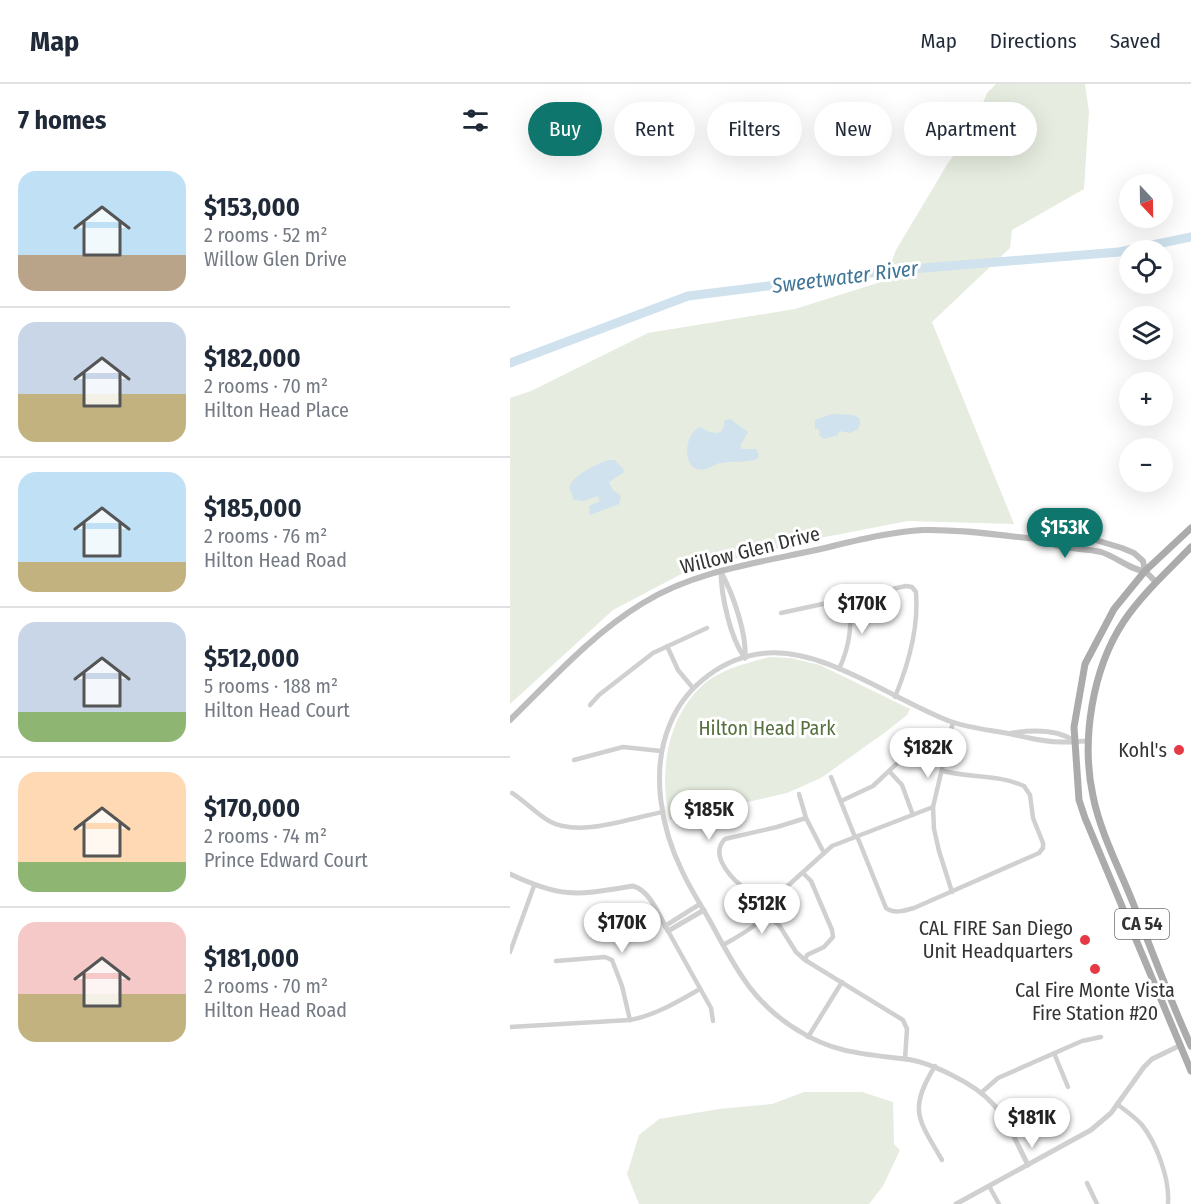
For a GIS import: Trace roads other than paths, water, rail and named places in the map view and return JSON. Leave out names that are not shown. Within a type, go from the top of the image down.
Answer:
[{"type":"main road","name":"CA 54","points":[[1191,528],[1145,571],[1114,609],[1085,664],[1074,719],[1079,800],[1191,1071]]},
{"type":"main road","name":"Willow Glen Drive","points":[[510,720],[583,650],[632,610],[670,589],[720,571],[867,538],[906,532],[942,531],[1045,540],[1053,546],[1100,552],[1125,562],[1135,570],[1145,571]]},
{"type":"main road","name":"Willow Glen Drive","points":[[1045,540],[1055,534],[1103,541],[1134,553],[1144,562],[1145,571],[1156,582]]},
{"type":"main road","name":"CA 54","points":[[1190,1042],[1095,806],[1088,762],[1088,726],[1111,643],[1124,621],[1156,582],[1191,547]]},
{"type":"main road","points":[[1179,1046],[1190,1042]]},
{"type":"street","points":[[720,571],[726,608],[738,648],[745,658]]},
{"type":"street","points":[[781,613],[849,597],[906,586],[912,587],[916,592],[917,609],[910,654],[895,697]]},
{"type":"street","points":[[839,669],[851,633],[849,597]]},
{"type":"street","points":[[590,705],[599,695],[651,655],[707,628]]},
{"type":"street","points":[[667,646],[678,670],[693,688]]},
{"type":"street","points":[[1028,1165],[1007,1124],[992,1103],[935,1066],[905,1059],[862,1055],[839,1050],[808,1037],[780,1020],[768,1009],[740,976],[682,872],[670,843],[663,812],[660,777],[661,751],[671,720],[681,702],[693,688],[717,670],[745,658],[769,653],[812,658],[953,723],[1029,739],[1088,741]]},
{"type":"street","points":[[952,892],[943,868],[933,807],[953,723]]},
{"type":"street","points":[[574,760],[623,747],[661,751]]},
{"type":"street","points":[[841,801],[873,786],[908,753]]},
{"type":"street","points":[[831,777],[886,908],[890,911],[902,912],[1035,855],[1043,848],[1034,819],[1030,795],[1024,786],[993,777],[943,771]]},
{"type":"street","points":[[890,772],[902,785],[913,815]]},
{"type":"street","points":[[512,793],[544,818],[567,827],[584,828],[663,812]]},
{"type":"street","points":[[799,794],[806,818],[825,853]]},
{"type":"street","points":[[723,945],[757,925],[772,900],[832,846],[933,807]]},
{"type":"street","points":[[772,900],[749,891],[729,874],[719,856],[720,844],[725,839],[806,818]]},
{"type":"street","points":[[803,873],[811,881],[832,930],[832,937],[824,947],[807,955],[805,960]]},
{"type":"street","points":[[510,874],[556,892],[573,894],[633,886],[640,888],[646,893],[711,1008],[713,1021]]},
{"type":"street","points":[[510,952],[534,885]]},
{"type":"street","points":[[666,928],[700,904]]},
{"type":"street","points":[[666,928],[704,910]]},
{"type":"street","points":[[765,915],[779,925],[796,952],[805,960],[903,1020],[908,1029],[905,1059]]},
{"type":"street","points":[[556,961],[605,957],[612,960],[622,986],[630,1020]]},
{"type":"street","points":[[808,1037],[842,982]]},
{"type":"street","points":[[510,1027],[630,1020],[648,1016],[700,989]]},
{"type":"street","points":[[981,1094],[998,1078],[1082,1041],[1101,1037]]},
{"type":"street","points":[[956,1204],[1091,1131],[1104,1120],[1152,1059],[1179,1046]]},
{"type":"street","points":[[1054,1053],[1068,1087]]},
{"type":"street","points":[[935,1066],[924,1084],[917,1106],[923,1126],[942,1160]]},
{"type":"street","points":[[1117,1104],[1136,1119],[1151,1139],[1167,1179],[1168,1204]]},
{"type":"street","points":[[1087,1184],[1097,1204]]},
{"type":"street","points":[[989,1186],[999,1204]]},
{"type":"water","points":[[832,414],[853,415],[859,418],[858,429],[850,433],[839,431],[838,435],[824,439],[819,435],[819,428],[815,430],[815,420]]},
{"type":"water","points":[[730,419],[748,432],[740,446],[742,449],[756,449],[759,456],[757,459],[720,463],[703,470],[692,466],[687,455],[687,448],[695,430],[700,427],[717,433],[722,430],[725,420]]},
{"type":"water","points":[[609,460],[615,460],[624,470],[609,482],[613,490],[621,496],[619,504],[590,515],[589,506],[600,501],[598,496],[583,501],[574,500],[569,487],[581,474]]},
{"type":"waterway","name":"Sweetwater River","points":[[510,363],[688,296],[888,271],[1119,252],[1191,237]]},
{"type":"place","name":"Kohl's","points":[[1179,750]]},
{"type":"place","name":"CAL FIRE San Diego Unit Headquarters","points":[[1085,940]]},
{"type":"place","name":"Cal Fire Monte Vista Fire Station #20","points":[[1095,969]]},
{"type":"park label","name":"Hilton Head Park","points":[[767,728]]}]
